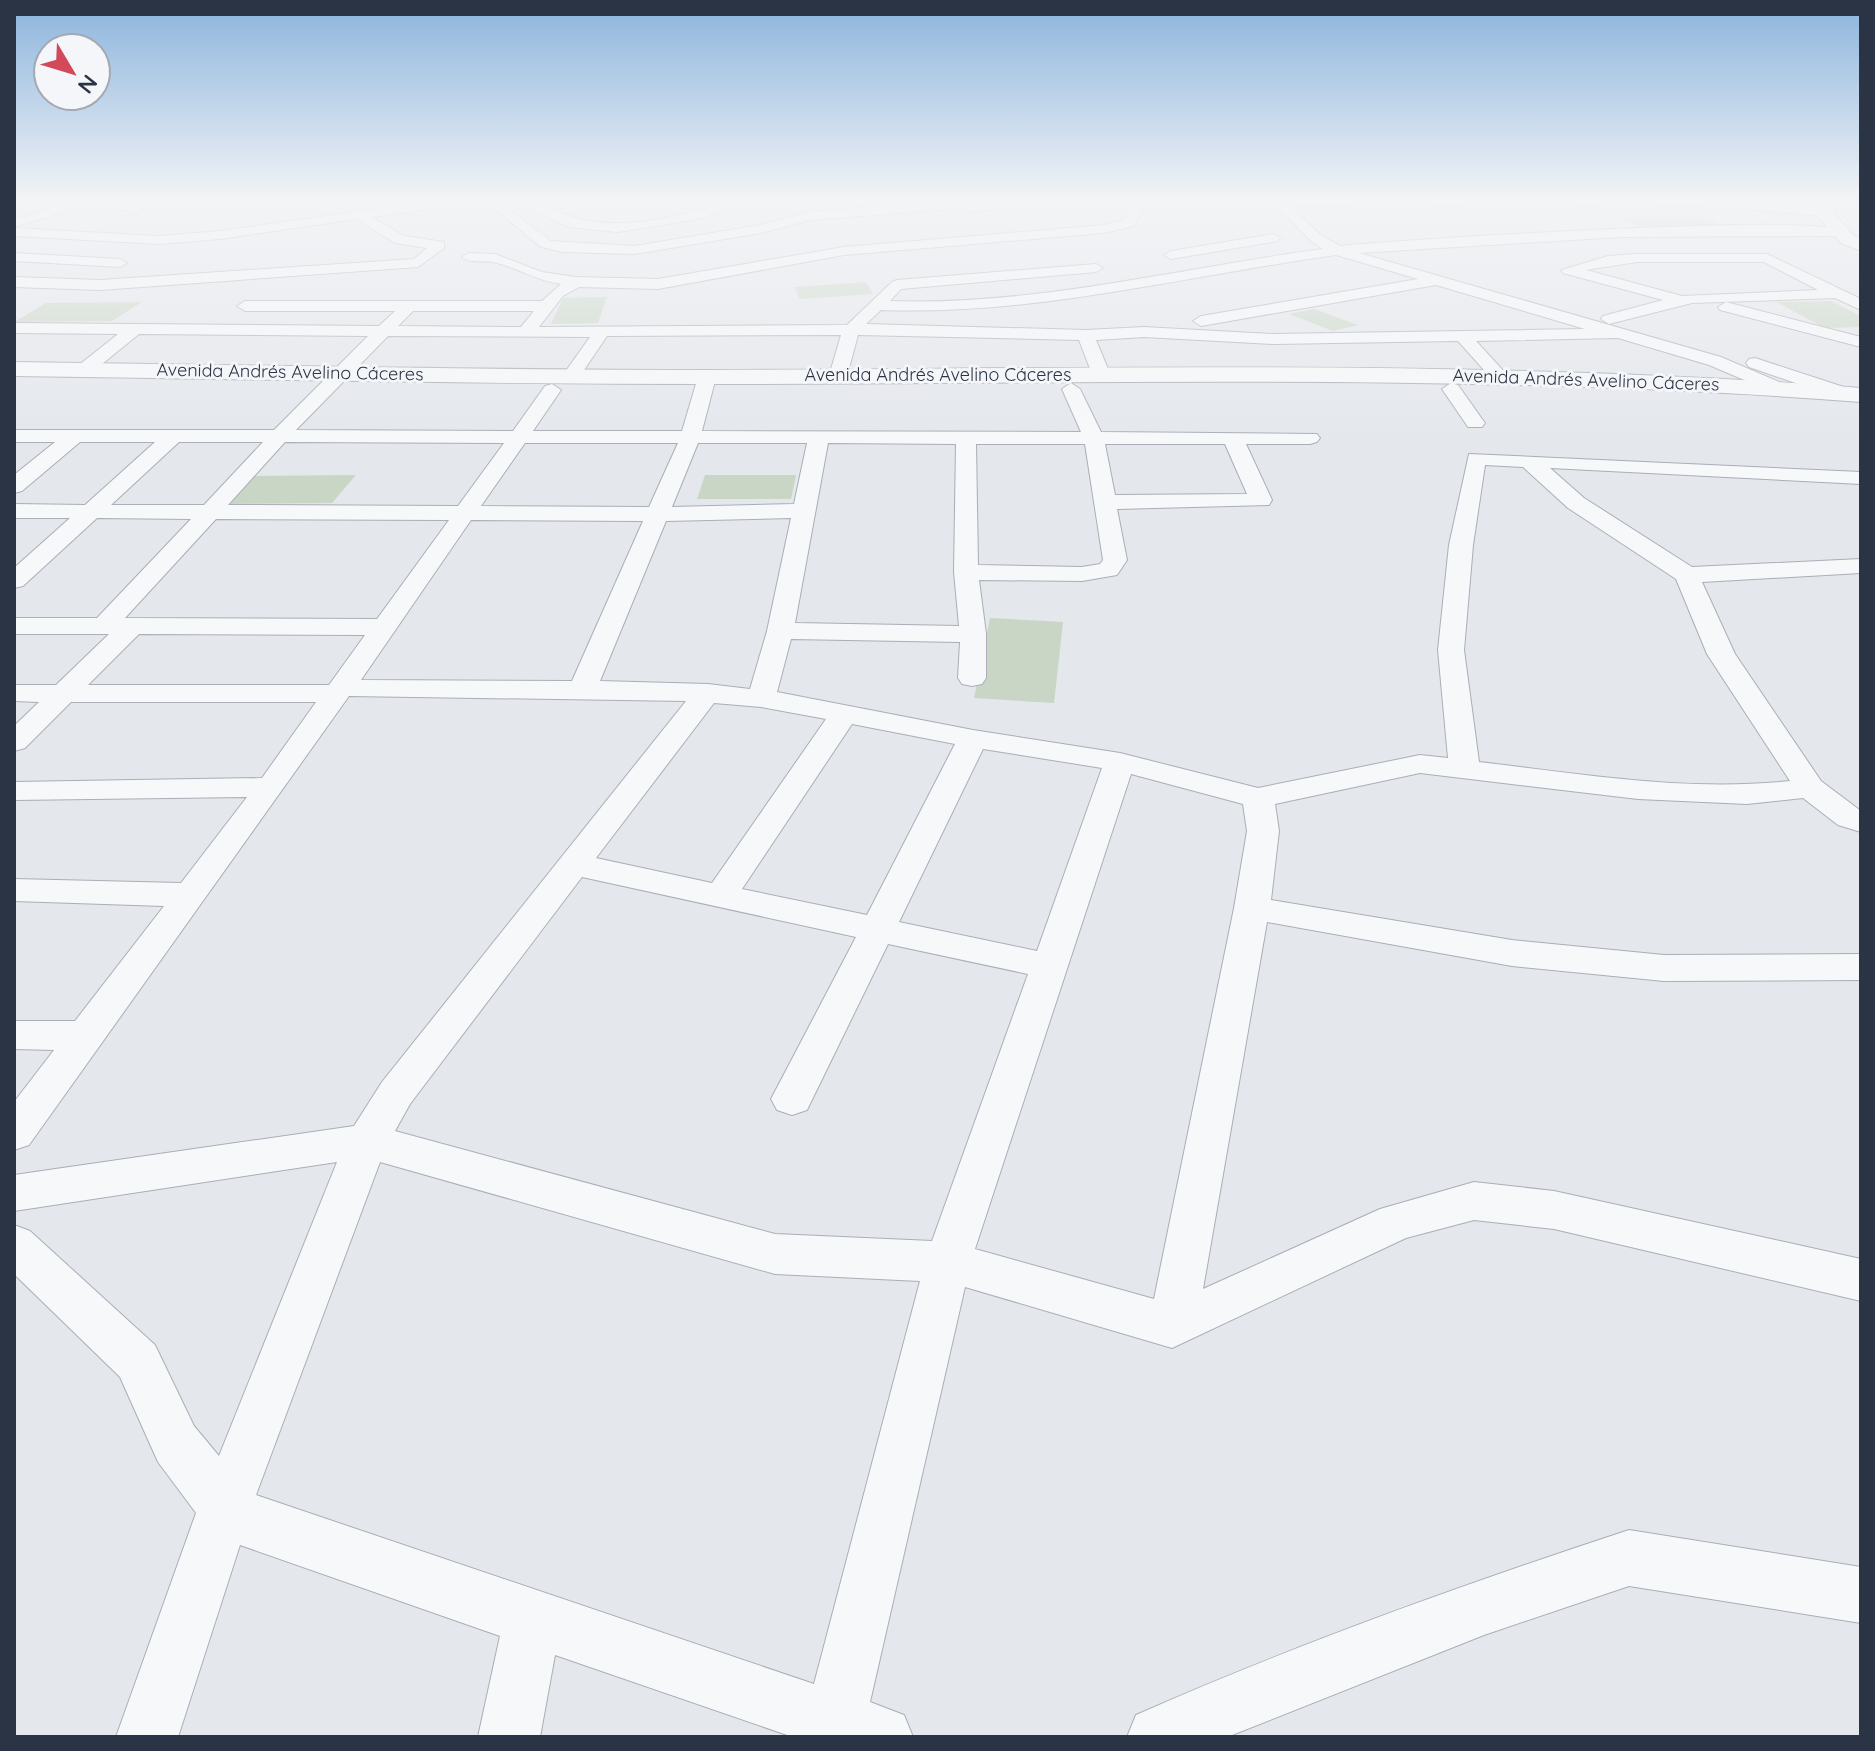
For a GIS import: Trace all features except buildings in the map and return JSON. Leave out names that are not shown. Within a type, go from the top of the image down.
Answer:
[{"type":"street","points":[[14,282],[65,286],[134,282]]},
{"type":"street","points":[[526,332],[557,293],[576,282],[675,282]]},
{"type":"street","points":[[838,376],[850,331],[875,305],[897,285],[936,282]]},
{"type":"street","points":[[1076,282],[1088,290]]},
{"type":"street","points":[[875,305],[935,309],[1021,301],[1141,282]]},
{"type":"street","points":[[962,329],[978,320],[1237,282]]},
{"type":"street","points":[[1144,332],[1296,304],[1374,294],[1429,282]]},
{"type":"street","points":[[1443,282],[1715,361],[1777,388]]},
{"type":"street","points":[[1476,282],[1749,360],[1854,400]]},
{"type":"street","points":[[1619,282],[1861,342]]},
{"type":"street","points":[[1679,282],[1694,299]]},
{"type":"street","points":[[1778,282],[1804,295]]},
{"type":"street","points":[[1816,282],[1861,305]]},
{"type":"street","points":[[1272,294],[1296,304]]},
{"type":"street","points":[[1374,294],[1404,304]]},
{"type":"street","points":[[1609,319],[1694,299],[1861,294]]},
{"type":"street","points":[[245,306],[544,306]]},
{"type":"street","points":[[106,624],[206,512],[333,379],[409,306]]},
{"type":"street","points":[[935,309],[978,320]]},
{"type":"street","points":[[1448,319],[1493,335]]},
{"type":"street","points":[[14,328],[526,332],[962,329],[1086,335],[1144,332],[1274,339],[1622,333]]},
{"type":"street","points":[[85,369],[135,329]]},
{"type":"street","points":[[14,1133],[271,787],[518,437],[602,331]]},
{"type":"street","points":[[1086,335],[1101,374]]},
{"type":"street","points":[[1462,335],[1499,376]]},
{"type":"street","points":[[1274,339],[1296,375]]},
{"type":"street","name":"Avenida Andrés Avelino Cáceres","points":[[14,369],[562,383],[1071,389],[1451,389],[1654,392],[1854,400]]},
{"type":"street","name":"Avenida Andrés Avelino Cáceres","points":[[704,383],[838,376],[1499,376],[1777,388],[1854,400]]},
{"type":"street","name":"Avenida Andrés Avelino Cáceres","points":[[14,384],[333,379]]},
{"type":"street","points":[[582,690],[691,436],[704,383]]},
{"type":"street","points":[[966,572],[1082,574],[1108,570],[1115,560],[1094,437],[1071,389]]},
{"type":"street","points":[[1451,389],[1475,423]]},
{"type":"street","points":[[14,436],[1310,438]]},
{"type":"street","points":[[14,486],[75,436]]},
{"type":"street","points":[[14,581],[174,436]]},
{"type":"street","points":[[761,698],[780,631],[819,436]]},
{"type":"street","points":[[966,437],[966,572],[973,634],[972,678]]},
{"type":"street","points":[[1107,502],[1261,500],[1233,438]]},
{"type":"street","points":[[1464,768],[1451,650],[1461,545],[1476,458],[1861,478]]},
{"type":"street","points":[[1529,461],[1576,503],[1687,575],[1721,654],[1810,788],[1849,818],[1861,822]]},
{"type":"street","points":[[14,511],[657,514],[803,511]]},
{"type":"street","points":[[1687,575],[1861,566]]},
{"type":"street","points":[[14,742],[134,624]]},
{"type":"street","points":[[14,626],[386,627]]},
{"type":"street","points":[[780,631],[973,634]]},
{"type":"street","points":[[14,693],[708,692],[761,698],[973,739],[1120,762],[1258,798],[1420,764],[1638,790],[1747,795],[1810,788]]},
{"type":"street","points":[[147,1737],[225,1507],[367,1141],[396,1093],[708,692]]},
{"type":"street","points":[[720,896],[844,714]]},
{"type":"street","points":[[792,1099],[973,739]]},
{"type":"street","points":[[14,1245],[138,1361],[176,1444],[225,1507],[251,1523],[533,1618],[849,1732],[948,1262],[1120,762]]},
{"type":"street","points":[[14,791],[271,787]]},
{"type":"street","points":[[1172,1326],[1252,908],[1263,831],[1258,798]]},
{"type":"street","points":[[572,864],[1049,966]]},
{"type":"street","points":[[14,890],[191,895]]},
{"type":"street","points":[[1252,908],[1512,953],[1633,965],[1664,968],[1861,967]]},
{"type":"street","points":[[14,1035],[85,1036]]},
{"type":"street","points":[[14,1193],[367,1141],[775,1254],[948,1262],[1172,1326],[1396,1222],[1474,1201],[1554,1210],[1861,1280]]},
{"type":"street","points":[[1158,1737],[1233,1703],[1484,1606],[1629,1558],[1861,1595]]},
{"type":"street","points":[[509,1737],[533,1618]]},
{"type":"green space","points":[[866,282],[873,294],[800,299],[794,287]]},
{"type":"green space","points":[[607,297],[598,323],[551,324],[563,298]]},
{"type":"green space","points":[[1831,301],[1861,316],[1861,327],[1825,328],[1776,302]]},
{"type":"green space","points":[[142,302],[112,321],[14,322],[46,303]]},
{"type":"green space","points":[[1314,309],[1358,325],[1333,331],[1289,314]]},
{"type":"green space","points":[[356,475],[332,503],[226,504],[253,476]]},
{"type":"green space","points":[[705,475],[796,475],[791,499],[697,499]]},
{"type":"green space","points":[[990,618],[1063,622],[1054,703],[974,698]]}]
